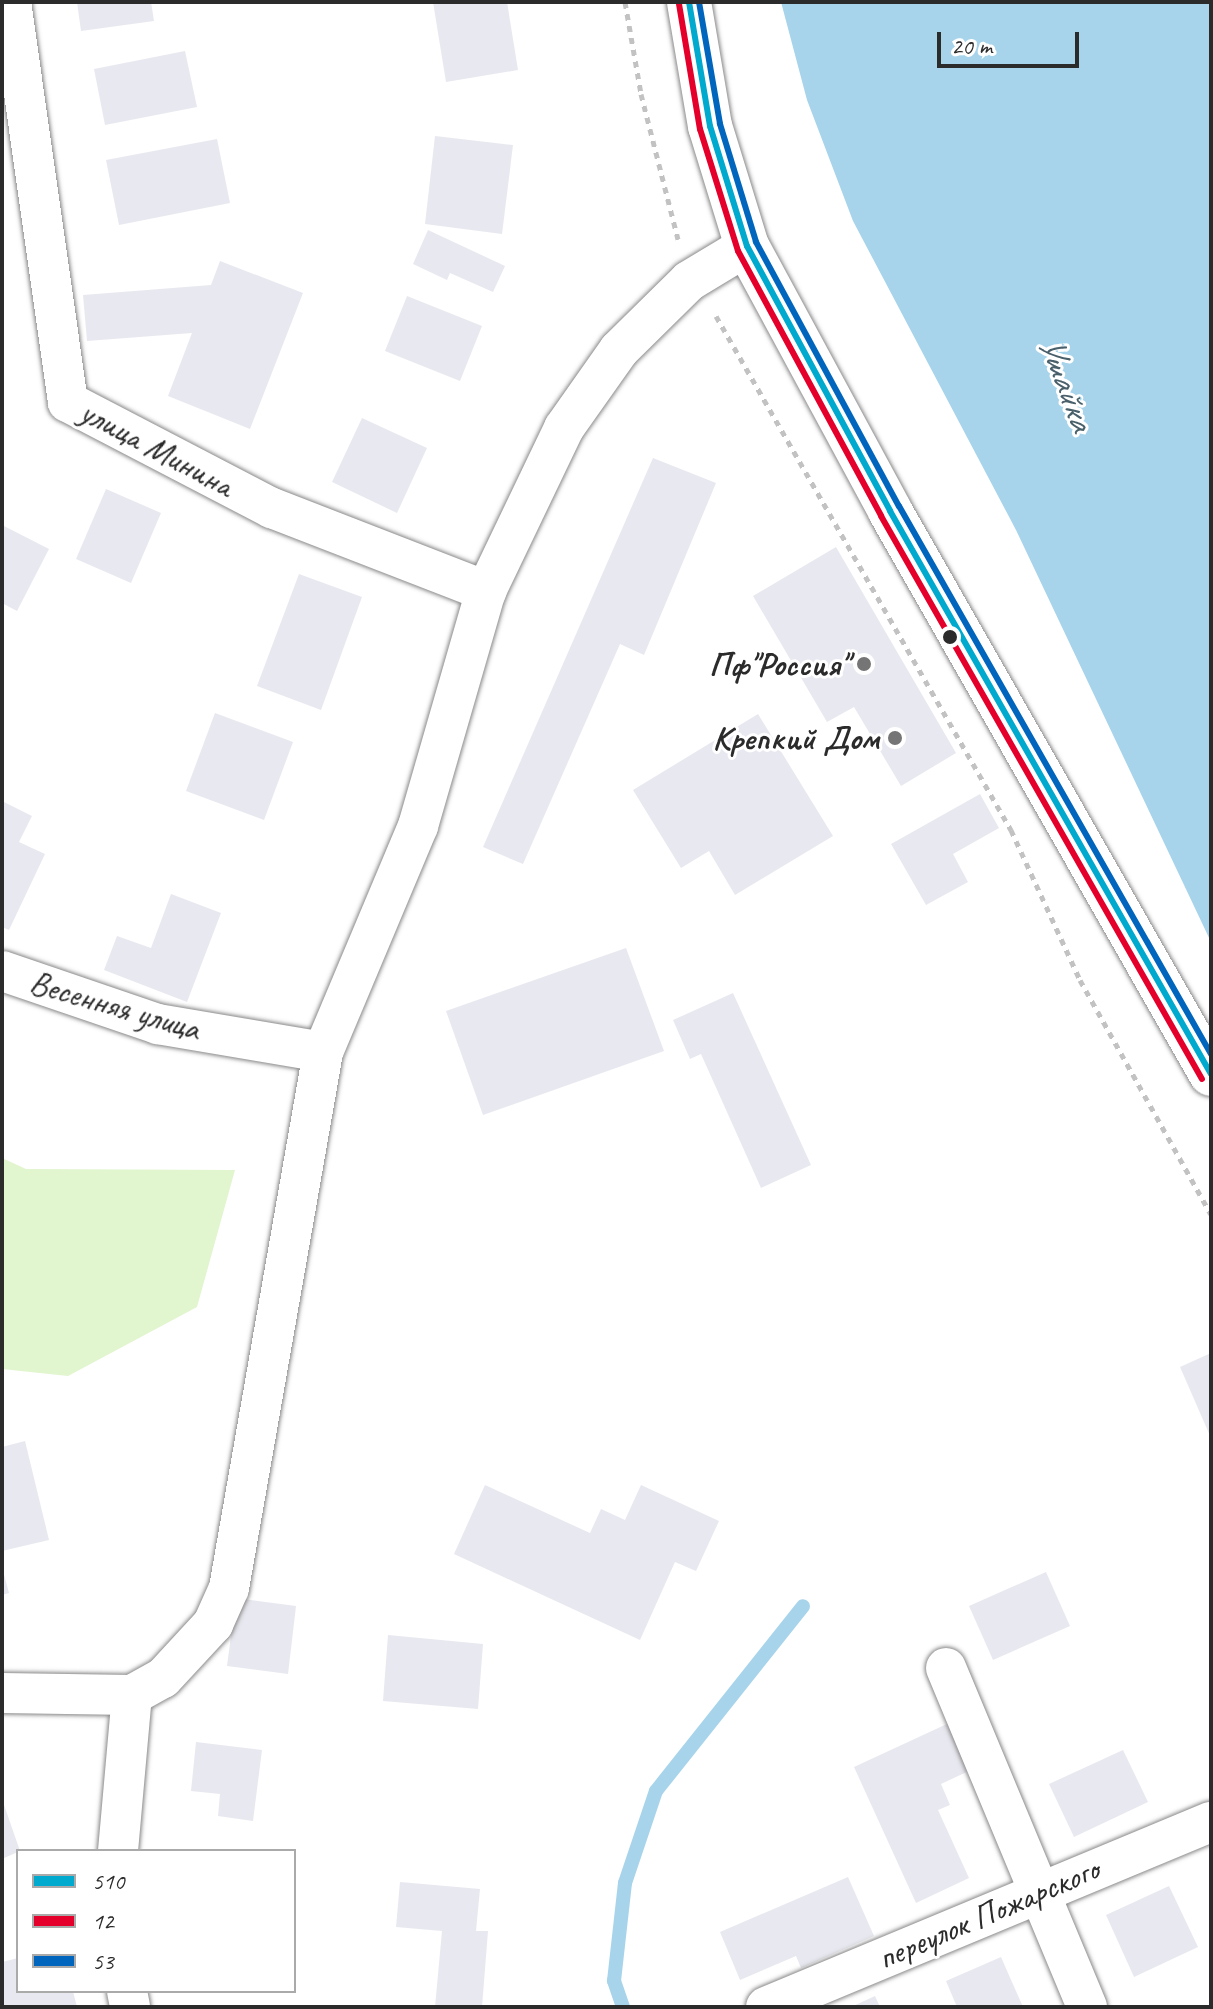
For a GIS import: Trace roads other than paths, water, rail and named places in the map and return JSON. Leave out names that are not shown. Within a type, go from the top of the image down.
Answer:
[{"type":"street","name":"улица Минина","points":[[11,2],[68,402],[272,508],[486,591]]},
{"type":"street","points":[[689,2],[710,126],[747,246],[890,511],[1211,1074]]},
{"type":"street","points":[[2,1693],[132,1695],[163,1678],[192,1651],[213,1624],[229,1588],[323,1052],[418,826],[486,591],[564,428],[619,350],[695,277],[747,246]]},
{"type":"street","name":"Весенняя улица","points":[[2,971],[158,1024],[323,1052]]},
{"type":"street","points":[[946,1668],[1087,2007]]},
{"type":"street","points":[[118,1849],[132,1695]]},
{"type":"street","name":"переулок Пожарского","points":[[766,2007],[1039,1890],[1211,1822]]},
{"type":"water","name":"Ушайка","points":[[781,2],[1211,2],[1211,942],[1016,530],[853,221],[807,100]]},
{"type":"waterway","points":[[623,2007],[614,1981],[625,1883],[656,1791],[803,1606]]},
{"type":"place","name":"Пф\"Россия\"","points":[[864,664]]},
{"type":"place","name":"Крепкий Дом","points":[[895,738]]}]
